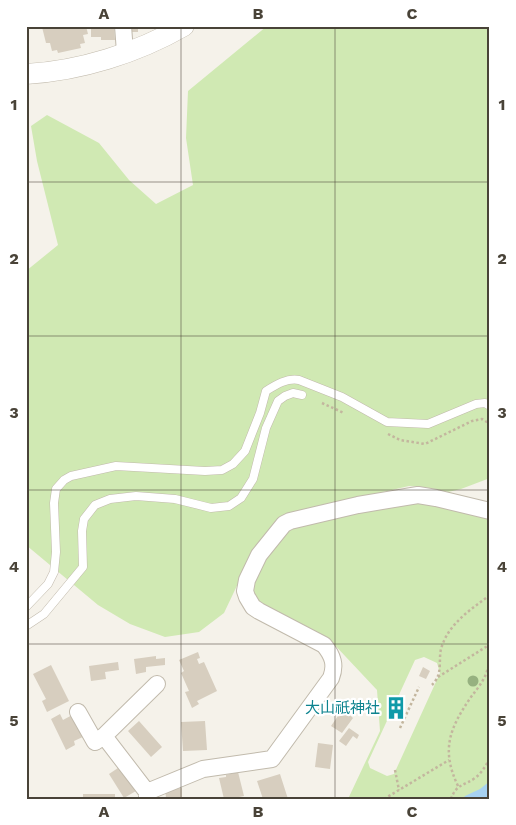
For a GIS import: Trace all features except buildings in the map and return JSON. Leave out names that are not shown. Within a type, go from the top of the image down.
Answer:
[{"type":"street","points":[[123,26],[125,52]]},
{"type":"street","points":[[26,74],[56,72],[80,67],[125,52],[170,34],[184,26]]},
{"type":"street","points":[[104,736],[147,795],[203,769],[272,759],[331,678],[334,667],[329,651],[324,645],[259,611],[247,597],[246,580],[259,555],[284,524],[358,505],[418,496],[436,498],[490,511]]},
{"type":"street","points":[[78,712],[95,742],[104,736],[157,684]]},
{"type":"lane","points":[[26,607],[48,584],[54,572],[56,552],[54,504],[56,490],[64,480],[71,476],[116,466],[205,471],[222,470],[234,464],[245,451],[260,413],[266,391],[277,384],[292,379],[299,380],[342,397],[387,422],[428,424],[476,404],[485,403],[490,406]]},
{"type":"lane","points":[[26,626],[44,614],[83,567],[82,531],[84,519],[96,505],[110,499],[136,496],[175,499],[211,508],[229,506],[241,498],[253,479],[266,428],[278,402],[285,396],[294,393],[302,395]]},
{"type":"path","points":[[432,686],[438,676],[442,646],[452,626],[466,612],[490,595]]},
{"type":"path","points":[[458,786],[449,760],[448,747],[452,729],[488,672],[490,625]]},
{"type":"path","points":[[436,678],[489,645]]},
{"type":"path","points":[[400,728],[419,686]]},
{"type":"path","points":[[451,799],[458,786],[481,773],[490,758]]},
{"type":"path","points":[[384,799],[449,760]]},
{"type":"path","points":[[395,770],[399,790]]},
{"type":"green space","points":[[267,26],[490,26],[490,478],[448,492],[409,486],[288,514],[252,554],[224,613],[199,632],[165,637],[130,624],[98,605],[26,545],[26,271],[58,245],[37,161],[31,126],[47,115],[99,143],[129,180],[156,204],[193,185],[186,138],[188,91]]},
{"type":"green space","points":[[432,502],[490,516],[490,799],[348,799],[380,731],[377,690],[330,640],[258,602],[253,593],[253,583],[262,563],[287,530],[300,524],[413,503]],"holes":[[[424,657],[437,663],[440,673],[394,774],[387,776],[370,768],[368,762],[415,660]]]},
{"type":"water","points":[[490,781],[490,799],[463,799],[465,796],[480,789]]},
{"type":"place","name":"大山祇神社","points":[[396,708]]}]
